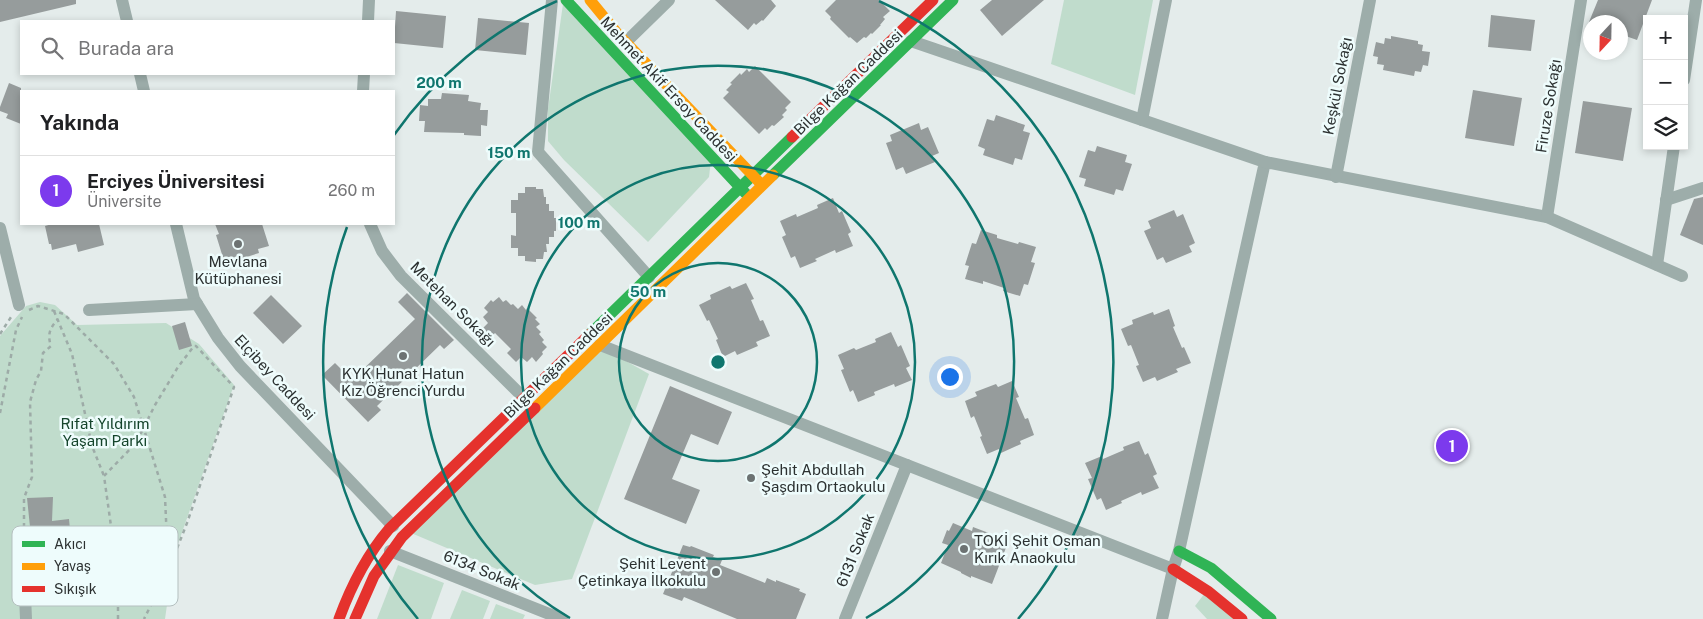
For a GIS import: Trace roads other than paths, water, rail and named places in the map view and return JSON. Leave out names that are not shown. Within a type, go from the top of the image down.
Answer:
[{"type":"street","points":[[122,0],[127,20]]},
{"type":"street","points":[[368,20],[369,0]]},
{"type":"street","points":[[552,0],[538,152],[649,277]]},
{"type":"street","name":"Mehmet Akif Ersoy Caddesi","points":[[566,0],[750,198]]},
{"type":"street","name":"Mehmet Akif Ersoy Caddesi","points":[[590,0],[626,42],[763,185]]},
{"type":"street","points":[[626,42],[669,0]]},
{"type":"street","name":"Bilge Kağan Caddesi","points":[[339,619],[364,562],[380,539],[933,0]]},
{"type":"street","name":"Bilge Kağan Caddesi","points":[[354,619],[371,579],[390,550],[402,537],[953,0]]},
{"type":"street","points":[[1142,120],[1166,0]]},
{"type":"street","name":"Keşkül Sokağı","points":[[1336,177],[1370,0]]},
{"type":"street","name":"Firuze Sokağı","points":[[1547,217],[1581,0]]},
{"type":"street","points":[[1687,60],[1696,0]]},
{"type":"street","points":[[911,41],[1265,162],[1547,217],[1682,276]]},
{"type":"street","points":[[140,75],[144,90]]},
{"type":"street","points":[[363,90],[364,75]]},
{"type":"street","points":[[1657,265],[1673,150]]},
{"type":"street","points":[[1162,619],[1179,551],[1265,162]]},
{"type":"street","points":[[1666,200],[1703,188]]},
{"type":"street","name":"Elçibey Caddesi","points":[[176,225],[194,299],[218,338],[240,366],[393,526]]},
{"type":"street","name":"Metehan Sokağı","points":[[370,225],[382,251],[401,276],[524,398]]},
{"type":"street","points":[[0,228],[19,305]]},
{"type":"street","points":[[89,310],[197,304]]},
{"type":"street","points":[[600,344],[1173,570],[1192,579],[1208,590],[1242,619]]},
{"type":"street","name":"6131 Sokak","points":[[845,619],[907,465]]},
{"type":"street","name":"6134 Sokak","points":[[390,550],[562,619]]},
{"type":"street","points":[[1179,551],[1211,568],[1272,619]]},
{"type":"street","points":[[25,606],[26,619]]},
{"type":"place","name":"Mevlana Kütüphanesi","points":[[238,244]]},
{"type":"place","name":"KYK Hunat Hatun Kız Öğrenci Yurdu","points":[[403,356]]},
{"type":"place","name":"Erciyes Üniversitesi","points":[[1452,446]]},
{"type":"place","name":"Şehit Abdullah Şaşdım Ortaokulu","points":[[751,478]]},
{"type":"place","name":"TOKİ Şehit Osman Kırık Anaokulu","points":[[964,549]]},
{"type":"place","name":"Şehit Levent Çetinkaya İlkokulu","points":[[716,572]]},
{"type":"park label","name":"Rıfat Yıldırım Yaşam Parkı","points":[[105,432]]}]
